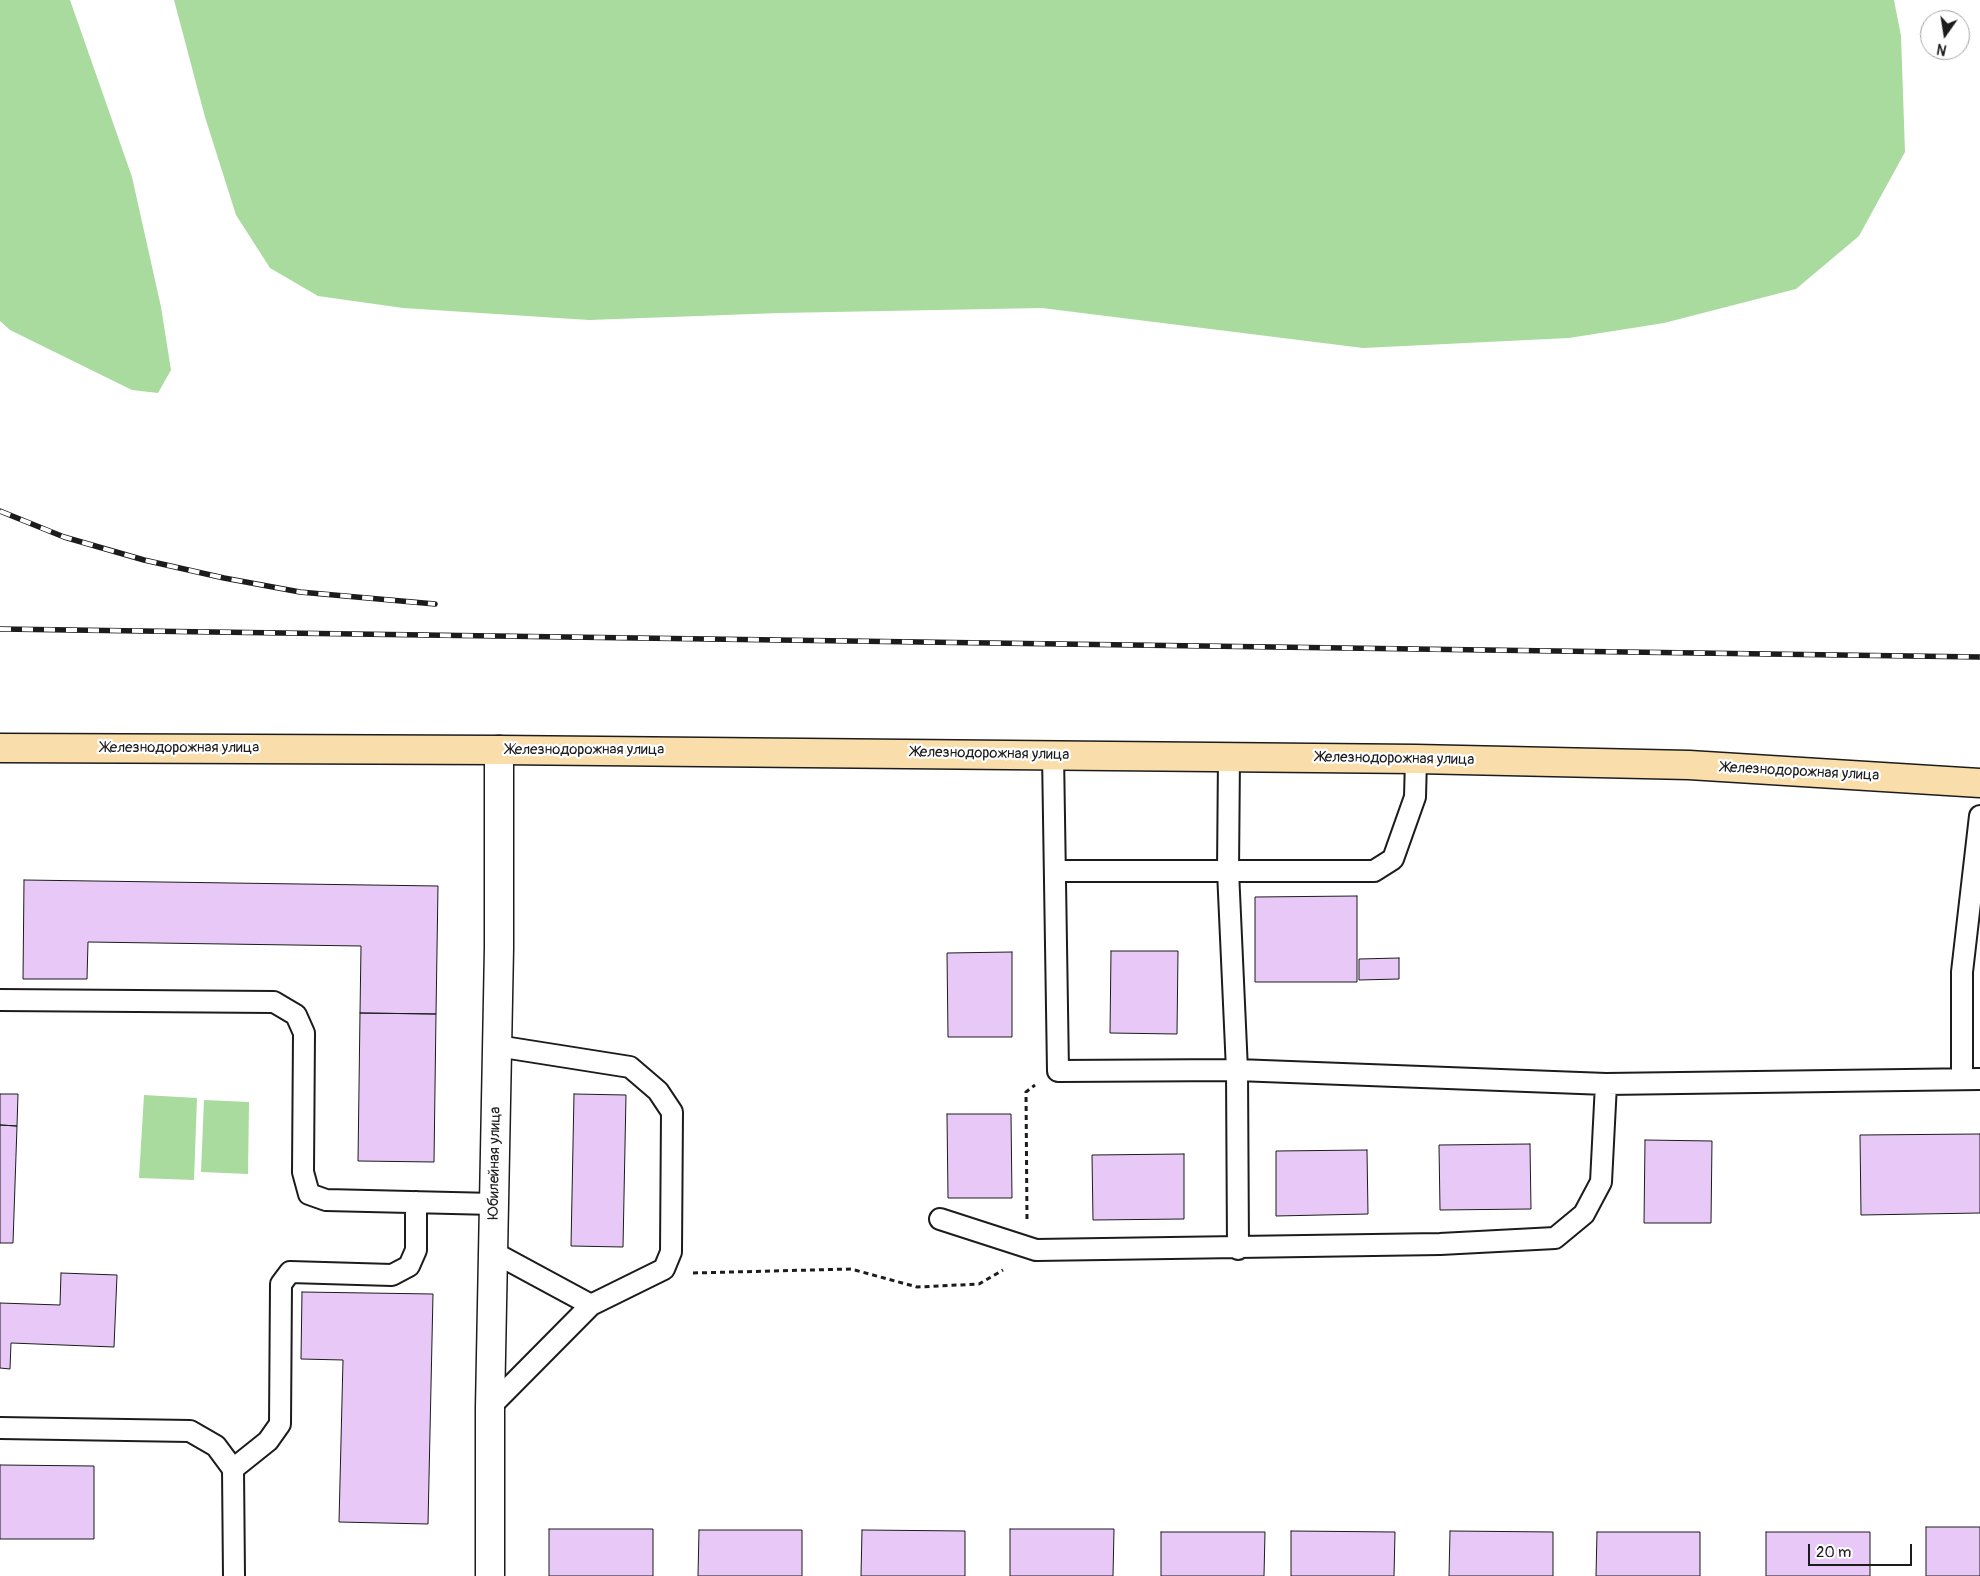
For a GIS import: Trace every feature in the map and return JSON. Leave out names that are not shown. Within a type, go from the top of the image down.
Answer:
[{"type":"main road","name":"Железнодорожная улица","points":[[0,748],[1053,754],[1416,759],[1689,765],[1980,783]]},
{"type":"street","name":"Юбилейная улица","points":[[490,1576],[490,1407],[499,948],[498,750]]},
{"type":"lane","points":[[1053,754],[1058,1071],[1237,1070],[1606,1084],[1971,1079],[1962,972],[1980,816]]},
{"type":"lane","points":[[1229,756],[1228,871],[1237,1070],[1238,1249]]},
{"type":"lane","points":[[1055,871],[1374,871],[1393,858],[1415,797],[1416,759]]},
{"type":"lane","points":[[0,1000],[274,1002],[296,1014],[304,1032],[302,1172],[309,1194],[326,1200],[494,1204]]},
{"type":"lane","points":[[490,1407],[591,1305],[664,1269],[671,1252],[672,1112],[658,1091],[630,1067],[497,1046]]},
{"type":"lane","points":[[940,1219],[1031,1249],[1238,1249],[1440,1244],[1555,1238],[1584,1214],[1601,1182],[1606,1084]]},
{"type":"lane","points":[[233,1468],[268,1440],[280,1424],[281,1284],[290,1272],[392,1275],[409,1266],[416,1250],[416,1202]]},
{"type":"lane","points":[[493,1252],[591,1305]]},
{"type":"lane","points":[[0,1428],[190,1431],[216,1446],[233,1468],[234,1576]]},
{"type":"path","points":[[693,1273],[851,1269],[918,1287],[979,1284],[1031,1249],[1026,1092],[1058,1071]]},
{"type":"green space","points":[[0,0],[70,0],[132,177],[161,307],[171,370],[158,393],[132,390],[10,330],[0,321]]},
{"type":"green space","points":[[174,0],[1894,0],[1901,36],[1905,152],[1859,236],[1796,289],[1664,323],[1569,338],[1363,348],[1042,308],[780,313],[589,320],[403,308],[318,296],[270,268],[236,215],[205,117]]},
{"type":"green space","points":[[144,1095],[197,1098],[194,1180],[139,1178]]},
{"type":"green space","points":[[204,1100],[249,1102],[248,1174],[201,1172]]},
{"type":"building","points":[[24,880],[438,886],[436,1014],[360,1013],[361,946],[88,942],[87,979],[23,979]]},
{"type":"building","points":[[1357,896],[1357,982],[1255,982],[1255,897]]},
{"type":"building","points":[[1111,951],[1178,951],[1177,1034],[1110,1033]]},
{"type":"building","points":[[1012,952],[1012,1037],[948,1037],[947,953]]},
{"type":"building","points":[[1399,958],[1399,979],[1359,980],[1359,959]]},
{"type":"building","points":[[360,1013],[436,1014],[434,1162],[358,1161]]},
{"type":"building","points":[[0,1094],[18,1094],[17,1126],[0,1125]]},
{"type":"building","points":[[574,1094],[626,1095],[623,1247],[571,1246]]},
{"type":"building","points":[[947,1114],[1011,1114],[1012,1198],[948,1198]]},
{"type":"building","points":[[0,1125],[17,1126],[13,1243],[0,1243]]},
{"type":"building","points":[[1980,1134],[1980,1213],[1861,1215],[1860,1135]]},
{"type":"building","points":[[1645,1140],[1712,1141],[1711,1223],[1644,1223]]},
{"type":"building","points":[[1530,1144],[1531,1209],[1440,1210],[1439,1145]]},
{"type":"building","points":[[1367,1150],[1368,1214],[1276,1216],[1276,1151]]},
{"type":"building","points":[[1184,1154],[1184,1219],[1093,1220],[1092,1155]]},
{"type":"building","points":[[61,1273],[117,1275],[114,1347],[11,1343],[10,1369],[0,1368],[0,1303],[60,1305]]},
{"type":"building","points":[[302,1292],[433,1294],[428,1524],[339,1522],[343,1360],[301,1359]]},
{"type":"building","points":[[0,1465],[94,1466],[94,1539],[0,1539]]},
{"type":"building","points":[[1926,1527],[1980,1527],[1980,1576],[1926,1576]]},
{"type":"building","points":[[549,1529],[653,1529],[653,1576],[549,1576]]},
{"type":"building","points":[[1010,1529],[1114,1529],[1113,1576],[1010,1576]]},
{"type":"building","points":[[699,1530],[802,1530],[802,1576],[698,1576]]},
{"type":"building","points":[[862,1530],[965,1531],[965,1576],[861,1576]]},
{"type":"building","points":[[1291,1531],[1395,1532],[1394,1576],[1291,1576]]},
{"type":"building","points":[[1450,1531],[1553,1532],[1553,1576],[1449,1576]]},
{"type":"building","points":[[1161,1532],[1265,1532],[1264,1576],[1161,1576]]},
{"type":"building","points":[[1597,1532],[1700,1532],[1700,1576],[1596,1576]]},
{"type":"building","points":[[1766,1532],[1870,1532],[1870,1576],[1766,1576]]},
{"type":"railway","points":[[0,511],[64,537],[144,560],[224,578],[300,592],[435,604]]},
{"type":"railway","points":[[0,629],[1980,657]]}]
